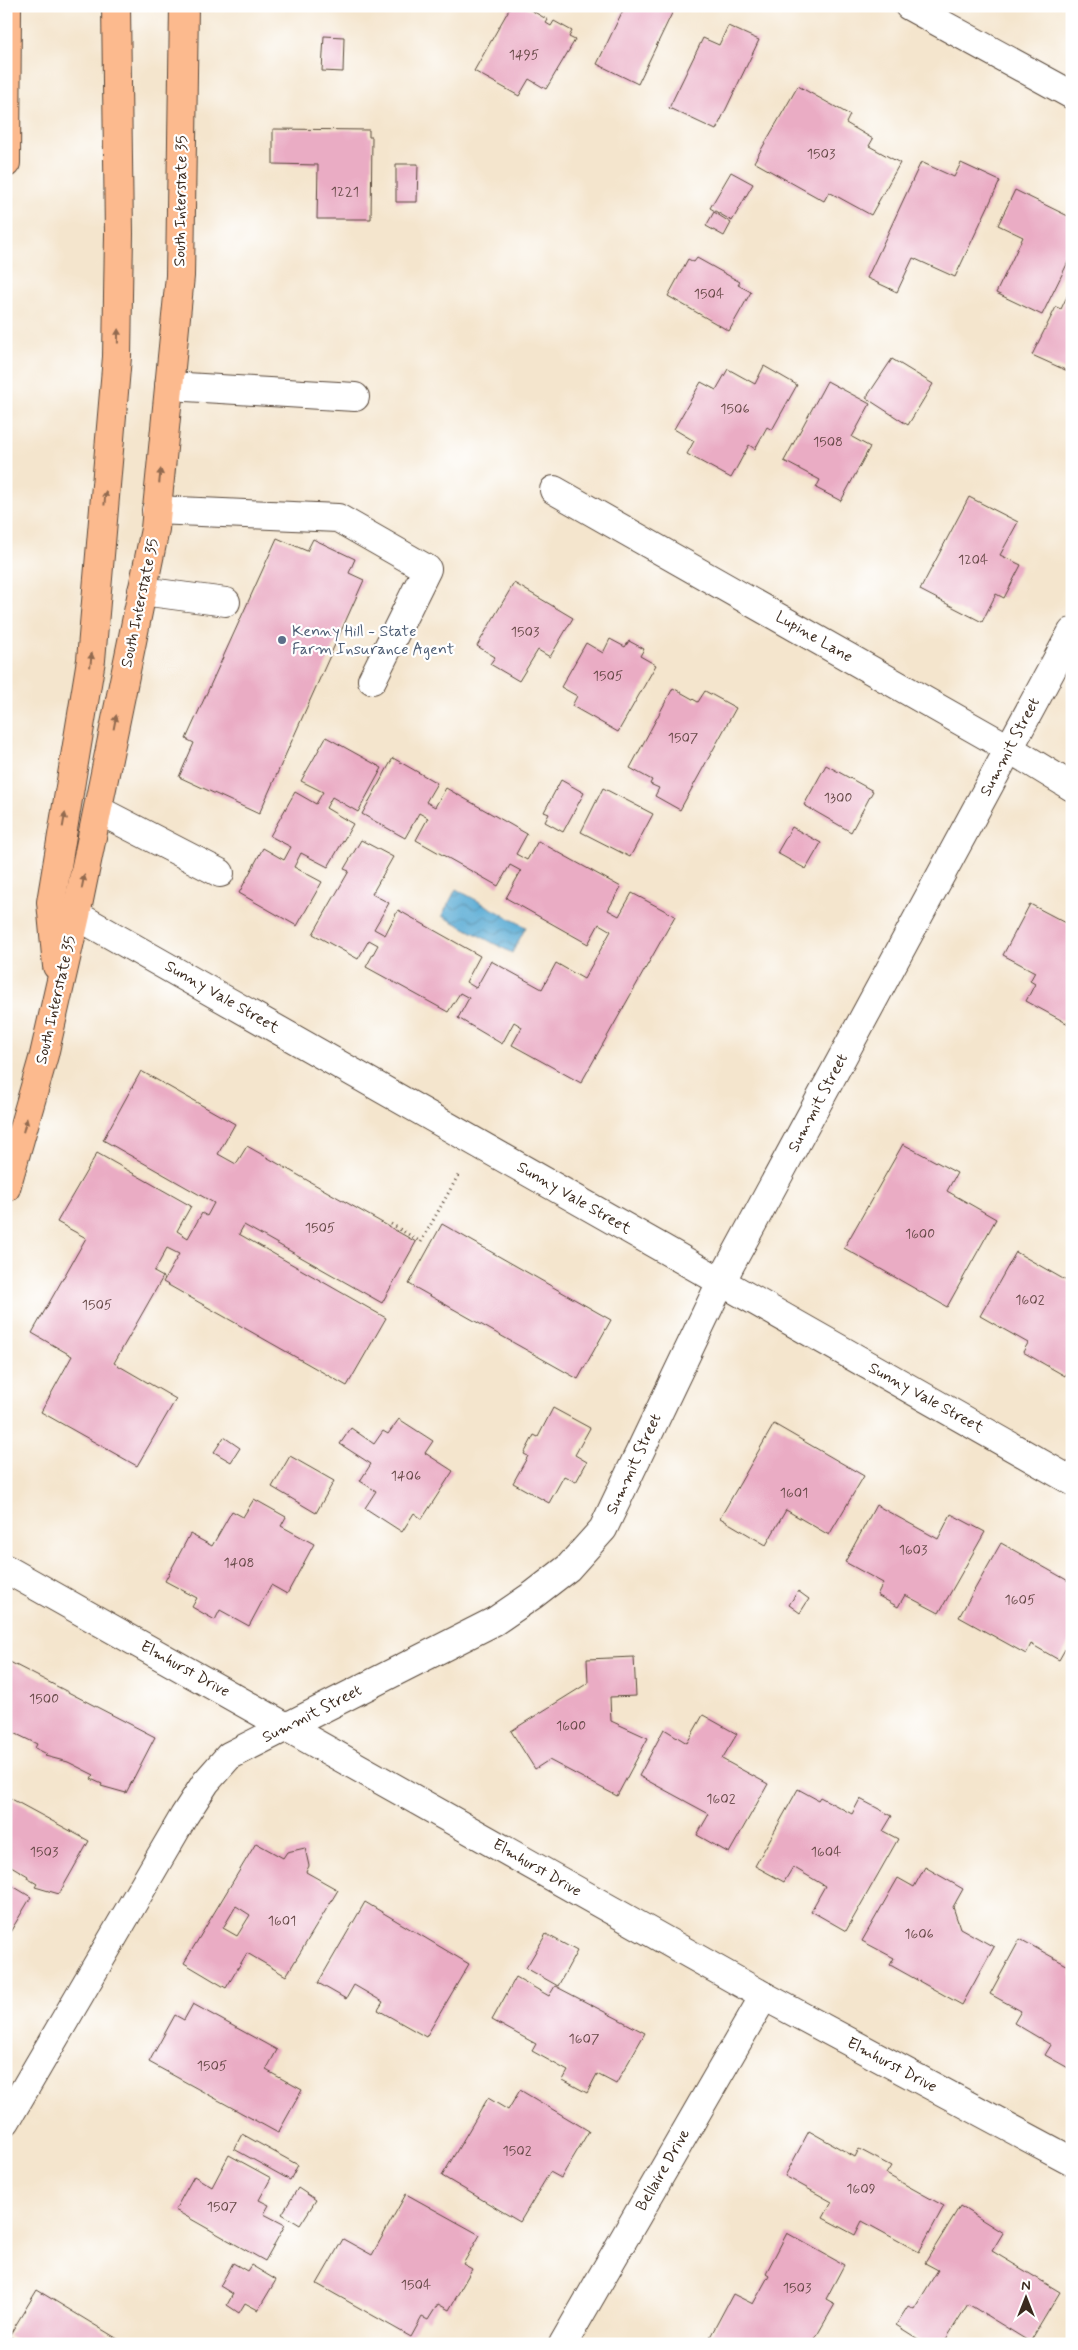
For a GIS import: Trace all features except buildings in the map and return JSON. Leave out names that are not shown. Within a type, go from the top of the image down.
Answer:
[{"type":"main road","points":[[6,163],[7,6]]},
{"type":"main road","points":[[59,990],[50,902],[91,660],[117,357],[119,234],[116,6]]},
{"type":"main road","name":"South Interstate 35","points":[[6,1188],[41,1064],[76,915],[155,530],[180,276],[184,6]]},
{"type":"street","points":[[909,6],[1072,95]]},
{"type":"street","points":[[169,386],[355,397]]},
{"type":"street","name":"Lupine Lane","points":[[554,490],[1010,749],[1072,787]]},
{"type":"street","points":[[156,510],[338,518],[427,569],[372,680]]},
{"type":"street","points":[[142,591],[226,602]]},
{"type":"street","name":"Summit Street","points":[[6,2120],[184,1816],[206,1782],[229,1756],[495,1621],[568,1568],[603,1528],[721,1282],[1072,632]]},
{"type":"street","points":[[98,810],[220,873]]},
{"type":"street","name":"Sunny Vale Street","points":[[76,915],[1072,1480]]},
{"type":"street","name":"Elmhurst Drive","points":[[6,1569],[764,1996],[1072,2161]]},
{"type":"street","name":"Bellaire Drive","points":[[563,2344],[764,1996]]},
{"type":"path","points":[[391,1224],[421,1242],[477,1143]]},
{"type":"water","points":[[456,889],[526,927],[512,953],[442,916]]},
{"type":"place","name":"Kenny Hill - State Farm Insurance Agent","points":[[282,640]]}]
